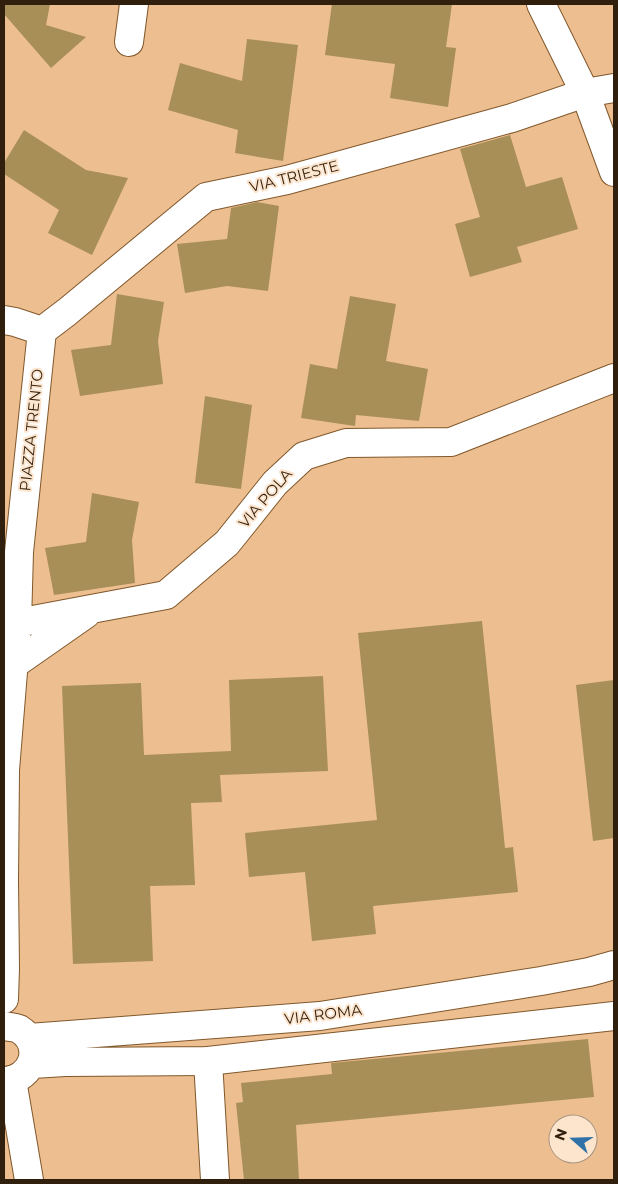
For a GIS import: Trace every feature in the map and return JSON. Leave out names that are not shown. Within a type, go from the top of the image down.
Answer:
[{"type":"street","points":[[129,42],[134,4]]},
{"type":"street","points":[[540,4],[586,93],[614,172]]},
{"type":"street","name":"VIA TRIESTE","points":[[42,331],[206,197],[287,180],[512,118],[586,93],[614,88]]},
{"type":"street","points":[[4,320],[42,331]]},
{"type":"street","name":"PIAZZA TRENTO","points":[[11,549],[42,331]]},
{"type":"street","name":"VIA POLA","points":[[17,623],[166,595],[228,543],[275,482],[304,456],[346,443],[451,442],[614,378]]},
{"type":"street","points":[[4,999],[5,760],[17,623],[10,595],[11,549]]},
{"type":"street","points":[[13,664],[93,609]]},
{"type":"street","name":"VIA ROMA","points":[[19,1066],[541,981],[590,972],[614,965]]},
{"type":"street","points":[[19,1066],[65,1062],[208,1061],[614,1016]]},
{"type":"street","points":[[4,1026],[18,1028],[19,1066],[29,1180]]},
{"type":"street","points":[[208,1061],[214,1180]]},
{"type":"building","points":[[4,4],[50,4],[46,25],[86,37],[51,68],[4,14]]},
{"type":"building","points":[[332,4],[452,4],[446,47],[456,48],[448,107],[390,98],[395,64],[325,55]]},
{"type":"building","points":[[247,39],[298,45],[283,161],[235,153],[238,130],[168,110],[180,63],[242,81]]},
{"type":"building","points":[[24,130],[86,170],[128,178],[92,255],[48,233],[59,210],[4,174],[4,163]]},
{"type":"building","points":[[510,135],[526,187],[562,177],[578,229],[517,247],[522,262],[470,277],[455,224],[480,217],[460,149]]},
{"type":"building","points":[[257,202],[279,206],[268,291],[227,286],[185,293],[177,244],[227,239],[231,208]]},
{"type":"building","points":[[117,294],[164,302],[158,341],[163,384],[80,396],[71,350],[111,345]]},
{"type":"building","points":[[350,296],[396,304],[386,361],[428,369],[419,421],[356,415],[355,426],[301,418],[310,364],[337,369]]},
{"type":"building","points":[[205,396],[252,405],[241,489],[195,483]]},
{"type":"building","points":[[92,493],[139,502],[132,540],[135,583],[54,595],[45,548],[86,542]]},
{"type":"building","points":[[482,621],[505,848],[513,847],[518,892],[373,906],[376,934],[312,941],[305,872],[249,877],[245,833],[377,820],[358,633]]},
{"type":"building","points":[[323,676],[328,771],[220,775],[222,802],[191,803],[195,885],[150,886],[153,961],[73,964],[62,686],[141,683],[144,755],[231,751],[229,680]]},
{"type":"building","points":[[614,680],[614,838],[593,841],[576,685]]},
{"type":"building","points":[[588,1039],[594,1097],[296,1125],[299,1180],[244,1180],[236,1103],[243,1102],[241,1083],[332,1074],[331,1063]]}]
